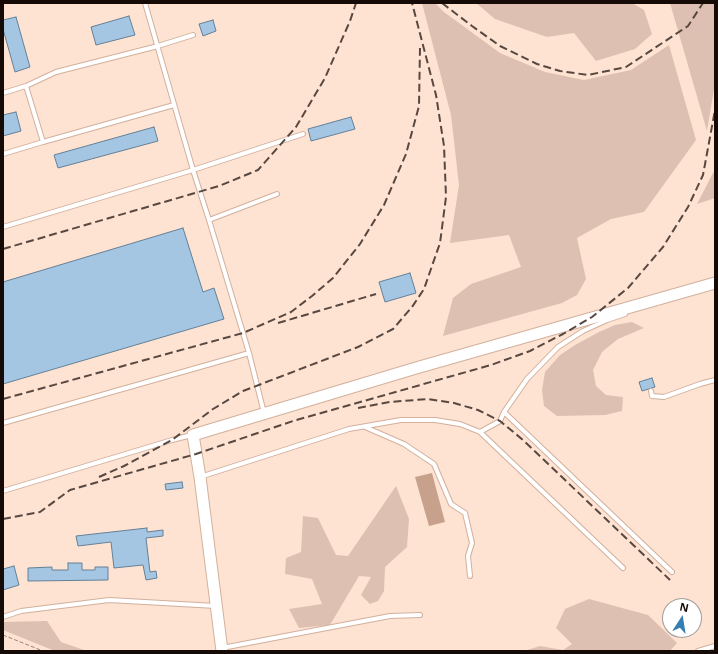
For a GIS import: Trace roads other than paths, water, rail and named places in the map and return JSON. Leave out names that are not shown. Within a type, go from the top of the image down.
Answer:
[{"type":"street","points":[[222,650],[200,477],[193,435],[416,368],[715,283]]},
{"type":"lane","points":[[145,3],[193,170],[249,353],[265,414]]},
{"type":"lane","points":[[3,93],[26,86],[56,72],[158,46],[193,35]]},
{"type":"lane","points":[[26,86],[43,142]]},
{"type":"lane","points":[[3,154],[174,105]]},
{"type":"lane","points":[[3,227],[193,170],[303,134]]},
{"type":"lane","points":[[209,220],[277,194]]},
{"type":"lane","points":[[480,432],[500,421],[504,412],[527,378],[558,347],[583,331],[608,320],[633,312],[663,298]]},
{"type":"lane","points":[[3,422],[249,353]]},
{"type":"lane","points":[[651,391],[652,396],[664,397],[715,380]]},
{"type":"lane","points":[[504,412],[672,572]]},
{"type":"lane","points":[[200,477],[349,429],[401,420],[435,420],[460,424],[480,432],[623,568]]},
{"type":"lane","points":[[365,427],[404,444],[434,464],[451,504],[466,513],[472,543],[468,556],[470,576]]},
{"type":"lane","points":[[3,491],[193,435]]},
{"type":"lane","points":[[3,616],[21,612],[109,600],[216,606]]},
{"type":"lane","points":[[222,650],[390,616],[420,615]]},
{"type":"lane","points":[[698,651],[715,646]]},
{"type":"railway","points":[[3,249],[219,186],[258,170],[296,127],[325,78],[350,21],[356,3]]},
{"type":"railway","points":[[99,477],[124,466],[172,440],[213,409],[243,391],[358,347],[393,329],[412,307],[424,289],[440,243],[446,197],[444,146],[436,95],[412,3]]},
{"type":"railway","points":[[442,3],[500,46],[537,64],[560,71],[588,75],[626,67],[688,26],[703,3]]},
{"type":"railway","points":[[3,399],[243,333],[291,312],[312,296],[333,278],[360,244],[384,205],[406,154],[419,106],[420,48]]},
{"type":"railway","points":[[3,519],[40,512],[70,490],[196,454],[293,421],[491,365],[530,351],[563,334],[592,317],[628,288],[663,247],[688,207],[703,175],[715,110]]},
{"type":"railway","points":[[278,323],[376,294]]},
{"type":"railway","points":[[358,408],[390,402],[428,399],[454,403],[478,410],[500,421],[523,440],[670,580]]}]
